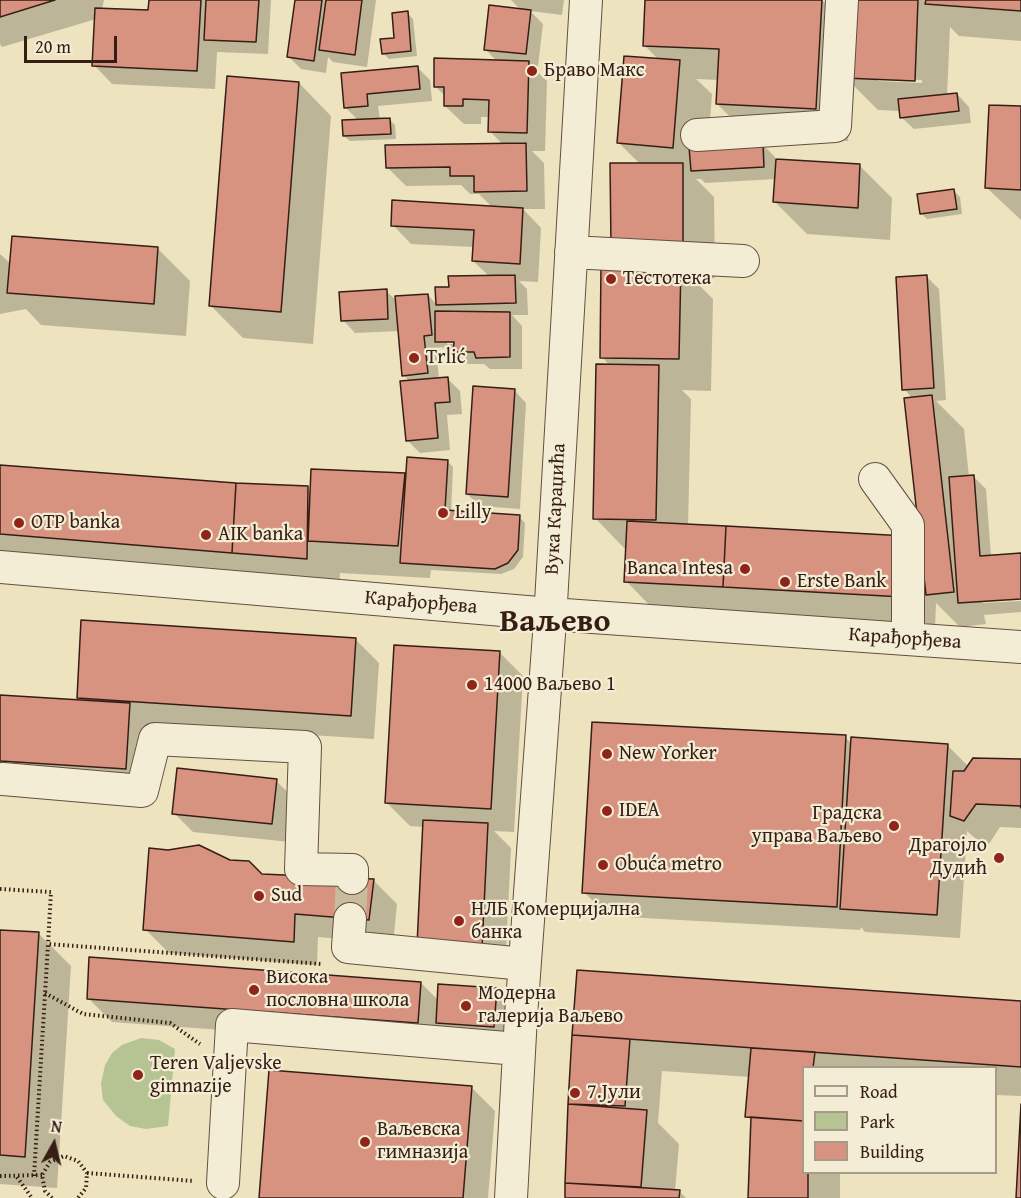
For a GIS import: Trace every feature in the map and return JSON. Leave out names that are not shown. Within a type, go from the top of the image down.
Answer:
[{"type":"street","name":"Вука Караџића","points":[[511,1198],[518,1049],[550,614],[586,0]]},
{"type":"street","points":[[697,135],[835,126],[842,0]]},
{"type":"street","points":[[571,252],[743,261]]},
{"type":"street","points":[[875,479],[908,525],[908,639]]},
{"type":"street","name":"Карађорђева","points":[[0,567],[550,614],[1021,647]]},
{"type":"street","points":[[3,779],[142,790],[155,739],[305,747],[300,869],[352,870],[352,878]]},
{"type":"street","points":[[349,933],[524,964]]},
{"type":"street","points":[[223,1183],[232,1025],[518,1049]]},
{"type":"path","points":[[0,889],[51,892],[34,1176]]},
{"type":"path","points":[[48,944],[336,965],[349,933]]},
{"type":"path","points":[[45,993],[83,1014],[170,1023],[230,1065]]},
{"type":"path","points":[[52,1198],[45,1191],[42,1175],[50,1162],[64,1156],[78,1161],[87,1173],[86,1188],[78,1198]]},
{"type":"path","points":[[87,1173],[223,1183]]},
{"type":"path","points":[[0,1176],[42,1175]]},
{"type":"path","points":[[16,1176],[32,1198]]},
{"type":"green space","name":"Teren Valjevske gimnazije","points":[[141,1038],[159,1040],[175,1049],[168,1126],[146,1129],[130,1126],[116,1116],[103,1100],[101,1084],[105,1065],[112,1053],[122,1045]]},
{"type":"building","points":[[0,0],[55,0],[0,17]]},
{"type":"building","points":[[149,0],[201,0],[197,71],[92,66],[95,8],[148,10]]},
{"type":"building","points":[[206,0],[259,0],[256,42],[204,40]]},
{"type":"building","points":[[295,0],[322,0],[314,61],[287,57]]},
{"type":"building","points":[[326,0],[362,0],[355,55],[319,50]]},
{"type":"building","points":[[645,0],[822,0],[816,109],[716,104],[719,49],[643,46]]},
{"type":"building","points":[[848,0],[918,0],[915,81],[844,78]]},
{"type":"building","points":[[926,0],[1021,0],[1021,11],[925,4]]},
{"type":"building","points":[[489,5],[531,10],[526,54],[484,50]]},
{"type":"building","points":[[408,11],[411,51],[382,54],[380,39],[394,38],[392,13]]},
{"type":"building","points":[[624,56],[680,60],[673,148],[617,143]]},
{"type":"building","points":[[434,58],[529,61],[527,133],[488,132],[489,100],[463,99],[463,106],[444,106],[444,87],[434,87]]},
{"type":"building","points":[[418,66],[420,89],[367,94],[368,106],[344,108],[341,73]]},
{"type":"building","points":[[227,76],[299,82],[281,312],[209,306]]},
{"type":"building","points":[[957,93],[959,111],[900,118],[898,99]]},
{"type":"building","points":[[989,105],[1021,106],[1021,190],[985,188]]},
{"type":"building","points":[[390,118],[391,134],[343,136],[342,120]]},
{"type":"building","points":[[526,143],[527,191],[474,192],[474,176],[450,176],[450,167],[386,168],[385,145]]},
{"type":"building","points":[[763,143],[764,167],[691,171],[689,147]]},
{"type":"building","points":[[776,159],[860,164],[858,208],[773,202]]},
{"type":"building","points":[[610,163],[683,163],[683,246],[611,246]]},
{"type":"building","points":[[954,189],[957,209],[920,214],[917,194]]},
{"type":"building","points":[[392,200],[523,208],[520,264],[472,261],[474,230],[391,226]]},
{"type":"building","points":[[12,236],[158,247],[154,304],[7,293]]},
{"type":"building","points":[[601,264],[681,265],[679,359],[600,358]]},
{"type":"building","points":[[515,275],[516,303],[436,305],[435,287],[449,287],[448,276]]},
{"type":"building","points":[[927,275],[934,388],[902,390],[896,277]]},
{"type":"building","points":[[387,289],[388,319],[341,321],[339,292]]},
{"type":"building","points":[[428,294],[432,335],[424,336],[428,373],[402,376],[395,296]]},
{"type":"building","points":[[435,311],[510,312],[510,357],[476,358],[474,352],[453,352],[454,342],[435,342]]},
{"type":"building","points":[[596,364],[659,365],[656,520],[593,519]]},
{"type":"building","points":[[448,377],[450,402],[435,403],[438,438],[406,441],[400,381]]},
{"type":"building","points":[[473,386],[515,389],[508,497],[466,494]]},
{"type":"building","points":[[932,395],[954,592],[926,595],[904,398]]},
{"type":"building","name":"Lilly","points":[[407,457],[448,460],[445,510],[520,515],[518,550],[508,563],[495,569],[400,563]]},
{"type":"building","points":[[0,465],[236,483],[232,553],[0,534]]},
{"type":"building","points":[[311,469],[405,473],[398,546],[308,541]]},
{"type":"building","points":[[974,475],[980,556],[1021,553],[1021,599],[958,603],[949,477]]},
{"type":"building","points":[[236,483],[308,486],[307,559],[232,553]]},
{"type":"building","points":[[627,521],[726,526],[723,587],[624,582]]},
{"type":"building","points":[[726,526],[906,536],[903,597],[723,587]]},
{"type":"building","points":[[81,620],[356,638],[351,716],[77,698]]},
{"type":"building","points":[[394,645],[500,651],[491,809],[385,803]]},
{"type":"building","points":[[0,695],[130,703],[126,769],[0,761]]},
{"type":"building","points":[[592,722],[846,735],[837,907],[582,893]]},
{"type":"building","name":"Градска управа Ваљево","points":[[851,737],[948,744],[937,915],[840,909]]},
{"type":"building","points":[[973,758],[1021,759],[1021,808],[1020,806],[976,804],[964,821],[950,816],[953,771],[964,771]]},
{"type":"building","points":[[177,768],[277,779],[272,824],[172,814]]},
{"type":"building","points":[[423,820],[488,823],[482,949],[417,945]]},
{"type":"building","name":"Sud","points":[[199,845],[230,860],[249,861],[262,874],[374,879],[369,920],[295,914],[294,942],[143,930],[149,848],[168,850]]},
{"type":"building","points":[[0,930],[39,932],[25,1157],[0,1155]]},
{"type":"building","name":"Висока пословна школа","points":[[89,957],[421,982],[418,1023],[87,999]]},
{"type":"building","points":[[577,970],[1021,1001],[1021,1067],[572,1035]]},
{"type":"building","name":"Модерна галерија Ваљево","points":[[438,984],[497,988],[494,1027],[436,1023]]},
{"type":"building","points":[[572,1035],[630,1039],[625,1106],[568,1104]]},
{"type":"building","points":[[751,1048],[815,1052],[813,1066],[802,1066],[802,1121],[745,1117]]},
{"type":"building","name":"Ваљевска гимназија","points":[[269,1070],[472,1086],[463,1198],[259,1198]]},
{"type":"building","points":[[568,1104],[647,1110],[641,1187],[565,1183]]},
{"type":"building","points":[[1021,1104],[1021,1198],[1016,1198]]},
{"type":"building","points":[[751,1117],[802,1121],[802,1174],[808,1174],[808,1198],[748,1198]]},
{"type":"building","points":[[565,1183],[680,1190],[679,1198],[565,1198]]},
{"type":"tunnel","points":[[350,919],[352,878]]},
{"type":"place","name":"Браво Макс","points":[[532,71]]},
{"type":"place","name":"Тестотека","points":[[611,279]]},
{"type":"place","name":"Trlić","points":[[414,358]]},
{"type":"place","name":"Lilly","points":[[443,513]]},
{"type":"place","name":"OTP banka","points":[[19,523]]},
{"type":"place","name":"AIK banka","points":[[206,535]]},
{"type":"place","name":"Banca Intesa","points":[[745,569]]},
{"type":"place","name":"Erste Bank","points":[[785,582]]},
{"type":"place","name":"14000 Ваљево 1","points":[[472,685]]},
{"type":"place","name":"New Yorker","points":[[607,754]]},
{"type":"place","name":"IDEA","points":[[607,811]]},
{"type":"place","name":"Градска управа Ваљево","points":[[894,826]]},
{"type":"place","name":"Драгојло Дудић","points":[[999,858]]},
{"type":"place","name":"Obuća metro","points":[[603,865]]},
{"type":"place","name":"Sud","points":[[259,896]]},
{"type":"place","name":"НЛБ Комерцијална банка","points":[[459,921]]},
{"type":"place","name":"Висока пословна школа","points":[[254,990]]},
{"type":"place","name":"Модерна галерија Ваљево","points":[[466,1006]]},
{"type":"place","name":"Teren Valjevske gimnazije","points":[[138,1075]]},
{"type":"place","name":"7.Јули","points":[[575,1093]]},
{"type":"place","name":"Ваљевска гимназија","points":[[365,1142]]},
{"type":"district","name":"Ваљево","points":[[555,623]]}]
